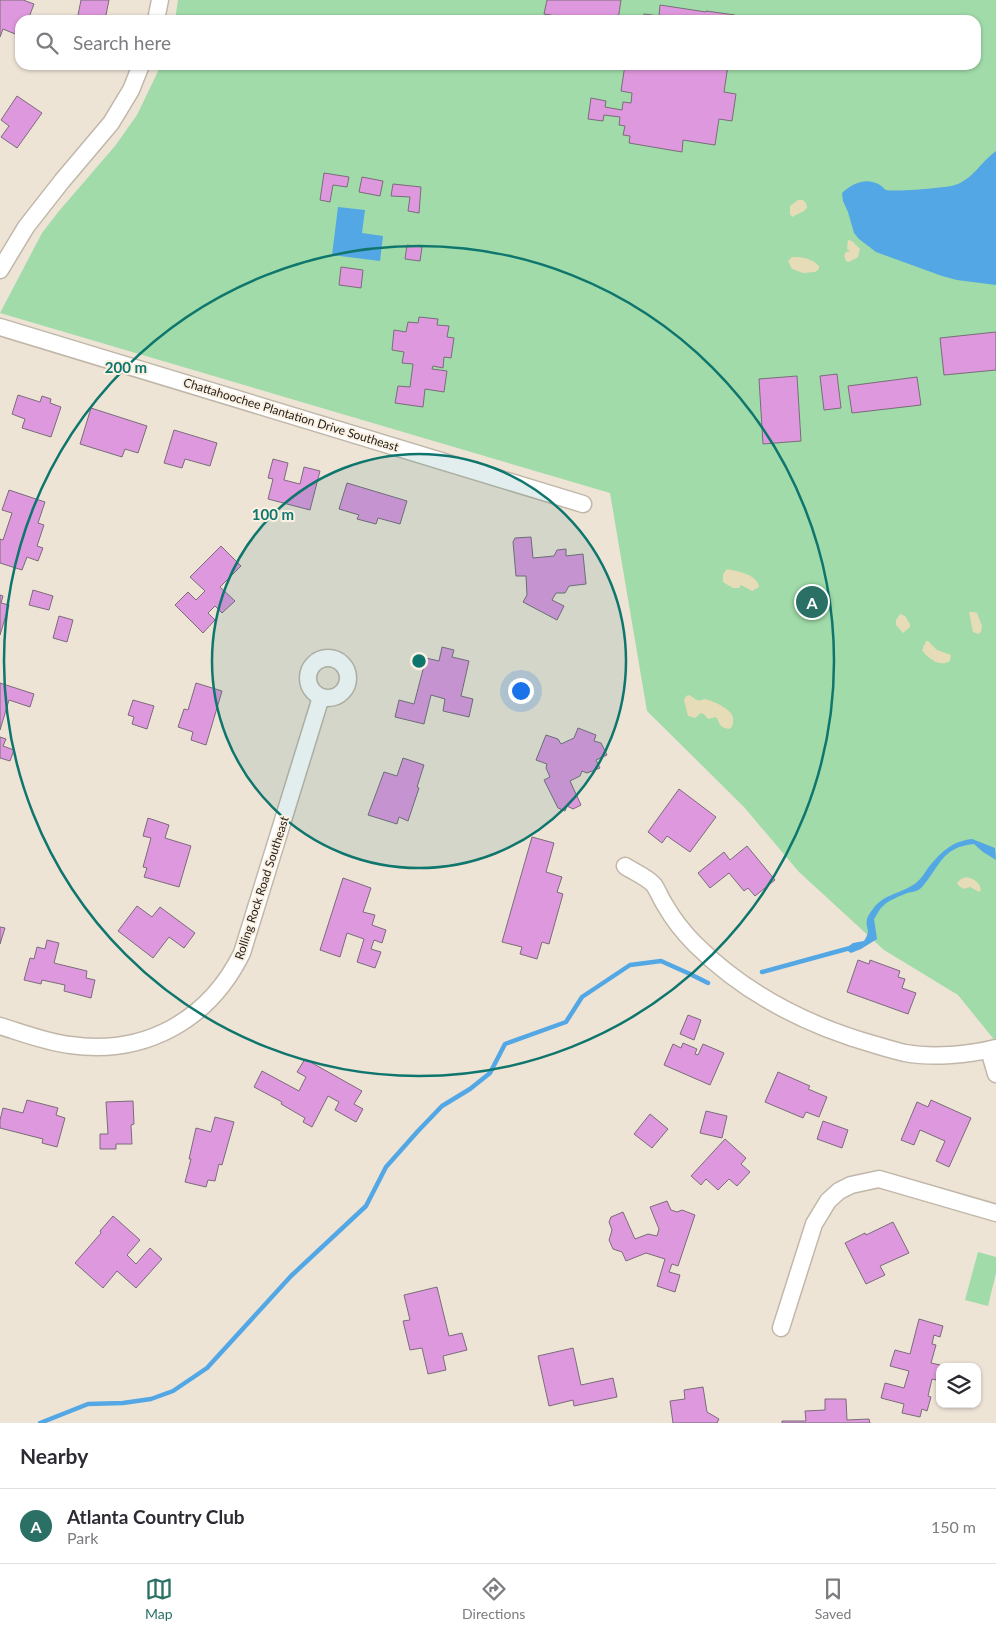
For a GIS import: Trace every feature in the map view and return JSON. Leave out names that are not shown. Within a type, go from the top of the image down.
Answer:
[{"type":"street","points":[[157,15],[160,0]]},
{"type":"street","points":[[0,270],[26,226],[111,122],[131,90],[139,70]]},
{"type":"street","name":"Chattahoochee Plantation Drive Southeast","points":[[0,327],[583,504]]},
{"type":"street","name":"Rolling Rock Road Southeast","points":[[0,1026],[72,1046],[124,1045],[154,1037],[183,1023],[211,999],[230,976],[242,953],[322,697]]},
{"type":"street","points":[[625,866],[654,885],[678,924],[712,960],[747,988],[795,1015],[820,1027],[906,1053],[948,1055],[993,1049],[996,1074]]},
{"type":"street","points":[[781,1328],[814,1224],[828,1201],[839,1191],[852,1185],[879,1179],[996,1213]]},
{"type":"green space","points":[[178,0],[996,0],[996,1042],[958,995],[884,950],[799,872],[744,807],[647,711],[610,493],[0,313],[42,233],[115,146],[137,115],[159,70],[981,70],[981,15],[176,15]]},
{"type":"green space","points":[[978,1252],[996,1257],[996,1273],[988,1306],[965,1300]]},
{"type":"sand","points":[[798,200],[803,200],[807,208],[792,217],[790,206]]},
{"type":"sand","points":[[848,240],[852,241],[860,249],[858,257],[849,262],[846,261],[844,256],[846,252],[850,251],[847,249]]},
{"type":"sand","points":[[792,257],[810,260],[819,266],[819,269],[815,272],[803,273],[792,269],[788,261]]},
{"type":"sand","points":[[727,569],[742,572],[755,579],[759,587],[752,591],[741,585],[739,588],[733,588],[723,582],[723,574]]},
{"type":"sand","points":[[969,612],[977,613],[982,626],[981,632],[978,634],[973,632]]},
{"type":"sand","points":[[900,614],[905,616],[910,624],[910,627],[903,633],[896,625],[896,620]]},
{"type":"sand","points":[[926,641],[937,650],[951,655],[950,661],[939,663],[927,656],[922,650]]},
{"type":"sand","points":[[689,695],[698,700],[711,701],[730,712],[733,716],[732,727],[729,729],[723,727],[716,717],[708,719],[701,713],[695,718],[688,716],[684,700]]},
{"type":"sand","points":[[966,877],[977,882],[981,890],[979,892],[970,887],[964,889],[959,886],[957,883]]},
{"type":"water","points":[[996,151],[996,285],[942,276],[876,252],[854,233],[842,193],[851,186],[865,181],[881,185],[886,190],[909,190],[955,185],[972,175]]},
{"type":"water","points":[[338,207],[365,210],[362,233],[383,236],[380,261],[332,255]]},
{"type":"water","points":[[972,839],[995,848],[996,860],[974,844],[954,849],[942,859],[921,888],[895,898],[882,907],[874,919],[877,939],[851,953],[845,949],[853,943],[864,941],[868,932],[867,919],[877,904],[916,883],[942,853],[952,845]]},
{"type":"building","points":[[0,0],[23,0],[34,4],[30,15],[15,15],[15,34],[3,29],[0,37]]},
{"type":"building","points":[[81,0],[109,0],[106,15],[78,15]]},
{"type":"building","points":[[547,0],[621,0],[619,15],[544,14]]},
{"type":"building","points":[[660,5],[735,15],[659,15]]},
{"type":"building","points":[[624,70],[727,70],[724,92],[736,94],[732,121],[719,119],[715,145],[683,140],[682,152],[629,143],[630,136],[623,135],[625,126],[619,125],[620,117],[604,115],[603,121],[588,119],[591,98],[606,101],[605,107],[622,110],[623,102],[631,103],[632,93],[621,91]]},
{"type":"building","points":[[17,96],[42,113],[17,148],[1,137],[9,126],[1,120]]},
{"type":"building","points":[[324,173],[349,177],[347,187],[333,185],[330,202],[320,200]]},
{"type":"building","points":[[362,177],[383,181],[380,196],[359,192]]},
{"type":"building","points":[[393,184],[421,187],[419,213],[408,211],[410,197],[391,196]]},
{"type":"building","points":[[407,245],[422,247],[420,261],[405,259]]},
{"type":"building","points":[[341,267],[363,270],[361,288],[339,285]]},
{"type":"building","points":[[419,317],[438,319],[437,325],[449,326],[447,337],[454,338],[451,358],[444,357],[443,368],[433,366],[432,369],[447,371],[444,392],[425,389],[423,407],[395,403],[398,386],[410,387],[413,364],[402,363],[404,352],[392,350],[394,330],[406,332],[408,322],[418,323]]},
{"type":"building","points":[[996,332],[996,370],[944,375],[940,338]]},
{"type":"building","points":[[837,374],[841,408],[824,410],[820,376]]},
{"type":"building","points":[[797,376],[801,441],[763,444],[759,379]]},
{"type":"building","points":[[917,377],[921,405],[852,413],[848,386]]},
{"type":"building","points":[[18,395],[40,402],[42,396],[51,399],[50,403],[61,407],[51,437],[22,428],[25,419],[12,414]]},
{"type":"building","points":[[91,408],[147,426],[138,453],[125,449],[122,457],[80,444]]},
{"type":"building","points":[[174,430],[217,443],[210,466],[185,459],[182,468],[164,463]]},
{"type":"building","points":[[273,459],[288,463],[284,480],[300,484],[304,467],[320,471],[310,510],[268,499],[273,479],[268,478]]},
{"type":"building","points":[[347,483],[407,501],[400,524],[378,518],[376,524],[357,519],[359,515],[339,509]]},
{"type":"building","points":[[9,490],[45,502],[38,523],[44,525],[37,546],[43,548],[38,561],[27,557],[22,570],[0,563],[0,539],[3,540],[12,513],[2,510]]},
{"type":"building","points":[[531,537],[533,558],[554,556],[557,550],[566,549],[566,556],[583,554],[586,584],[569,586],[565,593],[556,593],[552,600],[564,606],[557,620],[523,602],[527,595],[526,576],[516,576],[513,542],[515,538]]},
{"type":"building","points":[[221,546],[241,566],[220,587],[235,601],[222,613],[215,606],[208,613],[215,620],[203,633],[175,605],[188,592],[196,600],[205,591],[190,577]]},
{"type":"building","points":[[33,590],[53,596],[49,610],[29,605]]},
{"type":"building","points":[[0,595],[3,596],[1,603],[9,605],[0,635]]},
{"type":"building","points":[[59,616],[73,620],[67,642],[53,638]]},
{"type":"building","points":[[442,647],[454,650],[452,657],[469,661],[461,696],[473,699],[469,717],[443,711],[445,699],[431,695],[424,724],[395,717],[399,700],[414,704],[426,658],[439,661]]},
{"type":"building","points":[[0,683],[34,694],[30,707],[9,700],[0,730]]},
{"type":"building","points":[[196,683],[222,691],[206,745],[191,740],[193,732],[178,727],[184,709],[188,710]]},
{"type":"building","points":[[133,700],[154,706],[147,729],[132,724],[134,717],[128,715]]},
{"type":"building","points":[[578,728],[596,735],[594,741],[601,743],[607,755],[596,760],[600,768],[587,773],[582,771],[580,776],[570,781],[581,805],[573,809],[567,806],[565,811],[558,808],[544,780],[550,777],[546,768],[547,764],[536,760],[546,735],[558,739],[561,744],[574,738]]},
{"type":"building","points":[[0,737],[6,739],[3,746],[14,750],[10,761],[0,758]]},
{"type":"building","points":[[403,758],[424,765],[417,787],[419,788],[408,821],[399,817],[397,824],[368,815],[384,772],[397,776]]},
{"type":"building","points":[[679,789],[716,817],[690,852],[667,836],[662,843],[648,832]]},
{"type":"building","points":[[148,818],[169,825],[165,838],[191,846],[179,887],[144,877],[147,868],[143,867],[151,838],[143,836]]},
{"type":"building","points":[[532,837],[554,843],[546,872],[562,877],[557,892],[563,894],[549,944],[542,942],[537,959],[520,954],[522,947],[502,942]]},
{"type":"building","points":[[747,846],[775,880],[755,896],[748,888],[744,891],[729,873],[710,888],[698,873],[724,852],[730,860]]},
{"type":"building","points":[[343,878],[371,888],[363,912],[375,915],[372,925],[386,930],[382,943],[374,940],[371,949],[381,952],[375,968],[357,962],[364,939],[347,933],[340,957],[320,950]]},
{"type":"building","points":[[137,906],[152,917],[160,907],[195,933],[184,948],[169,937],[153,958],[118,931]]},
{"type":"building","points":[[0,927],[5,928],[0,944]]},
{"type":"building","points":[[47,940],[59,943],[54,963],[87,971],[86,978],[95,980],[91,998],[64,991],[65,985],[42,980],[41,984],[24,980],[30,958],[34,959],[37,947],[45,949]]},
{"type":"building","points":[[858,960],[869,964],[870,960],[900,971],[898,977],[905,979],[902,988],[916,993],[908,1014],[847,992]]},
{"type":"building","points":[[688,1015],[701,1020],[694,1040],[680,1034]]},
{"type":"building","points":[[683,1043],[697,1049],[695,1054],[698,1055],[703,1044],[724,1053],[710,1085],[664,1065],[673,1044],[681,1048]]},
{"type":"building","points":[[305,1059],[362,1091],[354,1104],[363,1109],[356,1122],[335,1110],[339,1102],[328,1096],[312,1127],[303,1122],[305,1118],[281,1104],[282,1102],[254,1087],[262,1071],[299,1091],[306,1077],[297,1072]]},
{"type":"building","points":[[778,1072],[810,1086],[808,1089],[827,1097],[819,1117],[806,1112],[803,1118],[765,1102]]},
{"type":"building","points":[[27,1100],[58,1108],[56,1115],[65,1118],[57,1147],[42,1143],[43,1139],[0,1128],[3,1108],[23,1113]]},
{"type":"building","points":[[931,1100],[971,1118],[949,1167],[936,1161],[945,1141],[920,1130],[914,1145],[901,1140],[917,1102],[928,1107]]},
{"type":"building","points":[[133,1101],[134,1124],[131,1125],[132,1144],[116,1144],[116,1149],[100,1149],[100,1134],[108,1134],[106,1102]]},
{"type":"building","points":[[706,1111],[727,1116],[722,1138],[700,1133]]},
{"type":"building","points":[[650,1114],[668,1129],[652,1148],[634,1134]]},
{"type":"building","points":[[215,1117],[234,1122],[222,1165],[219,1164],[215,1181],[208,1180],[206,1187],[185,1182],[196,1128],[211,1132]]},
{"type":"building","points":[[823,1121],[848,1130],[842,1148],[817,1139]]},
{"type":"building","points":[[725,1139],[746,1158],[741,1164],[750,1172],[737,1186],[729,1179],[718,1190],[706,1179],[701,1185],[691,1176]]},
{"type":"building","points":[[667,1201],[671,1210],[677,1212],[682,1210],[695,1215],[678,1266],[672,1264],[669,1272],[680,1275],[675,1292],[657,1286],[665,1259],[646,1253],[626,1261],[622,1252],[613,1249],[609,1240],[612,1230],[609,1222],[611,1217],[623,1212],[635,1239],[648,1234],[657,1236],[659,1229],[650,1207]]},
{"type":"building","points":[[113,1216],[140,1240],[127,1255],[136,1264],[150,1248],[162,1259],[136,1288],[117,1271],[103,1288],[75,1263]]},
{"type":"building","points":[[893,1222],[909,1253],[880,1266],[885,1275],[866,1284],[845,1243]]},
{"type":"building","points":[[437,1287],[449,1336],[462,1333],[467,1350],[443,1356],[446,1370],[428,1374],[422,1348],[410,1350],[403,1321],[410,1320],[404,1295]]},
{"type":"building","points":[[919,1319],[943,1326],[940,1337],[934,1335],[932,1344],[936,1345],[931,1363],[936,1364],[936,1380],[932,1379],[928,1396],[931,1397],[927,1411],[922,1409],[920,1417],[902,1413],[904,1404],[881,1398],[885,1383],[904,1388],[909,1371],[890,1366],[895,1350],[910,1354]]},
{"type":"building","points":[[573,1348],[581,1385],[613,1378],[617,1397],[574,1406],[573,1400],[549,1406],[538,1356]]},
{"type":"building","points":[[703,1387],[707,1412],[719,1419],[717,1423],[673,1423],[670,1401],[685,1399],[684,1390]]},
{"type":"building","points":[[825,1399],[846,1399],[847,1420],[869,1419],[870,1423],[782,1423],[782,1421],[806,1421],[805,1411],[825,1410]]},
{"type":"waterway","points":[[762,972],[850,948]]},
{"type":"waterway","points":[[40,1423],[88,1404],[123,1403],[151,1399],[173,1391],[207,1368],[291,1276],[366,1206],[386,1167],[418,1131],[442,1106],[470,1089],[490,1073],[505,1044],[566,1022],[582,997],[630,965],[661,961],[708,983]]},
{"type":"place","name":"Atlanta Country Club","points":[[812,602]]}]
